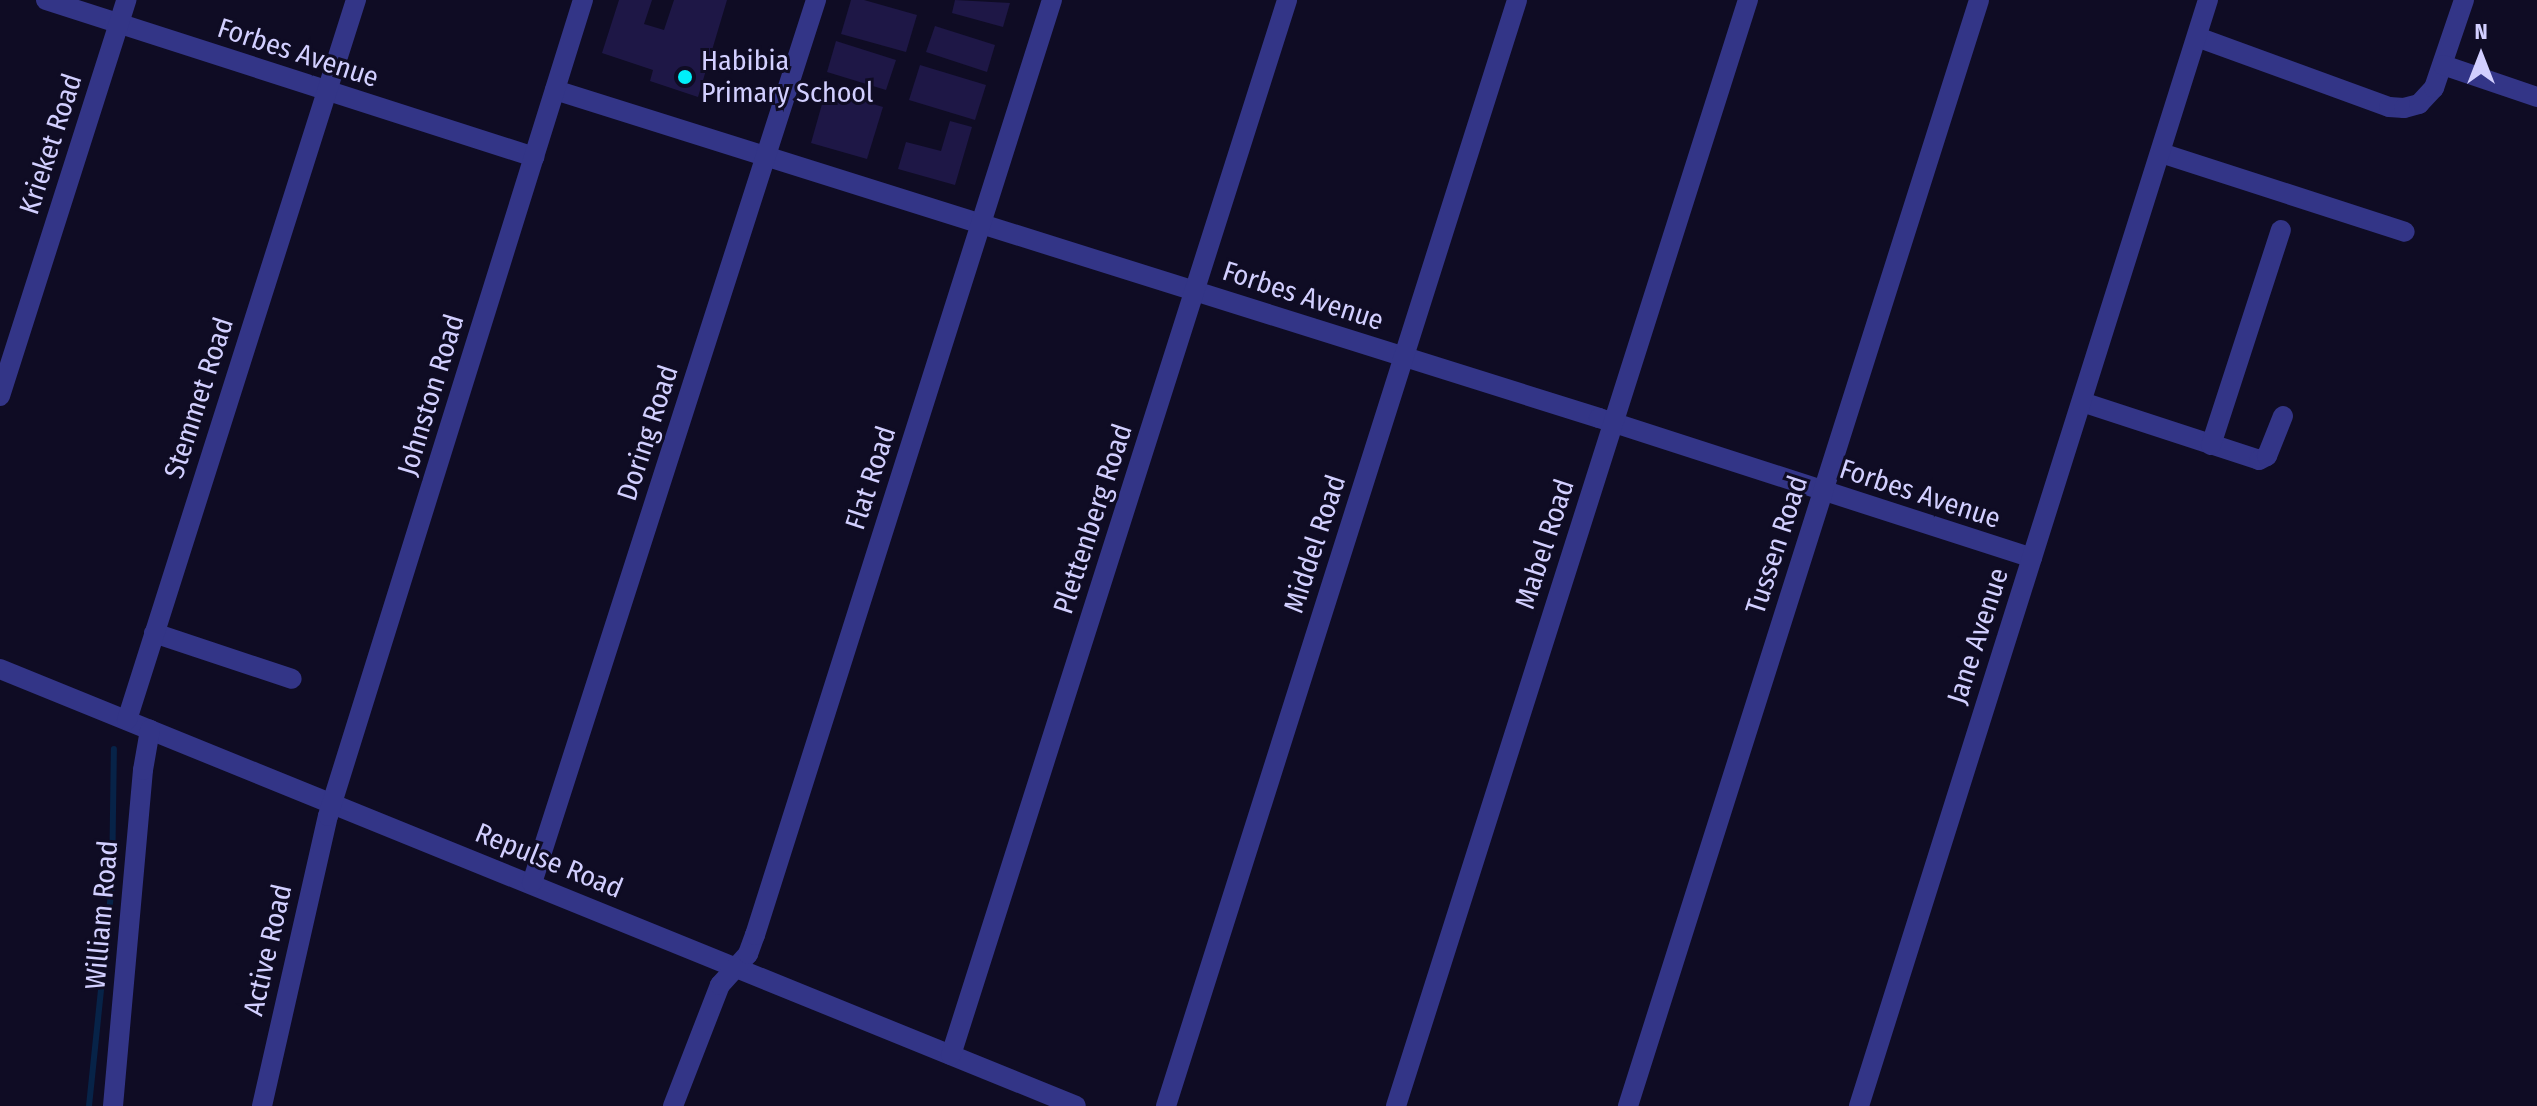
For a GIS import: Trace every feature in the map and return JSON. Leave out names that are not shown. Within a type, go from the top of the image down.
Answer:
[{"type":"street","name":"Forbes Avenue","points":[[46,0],[534,157]]},
{"type":"street","name":"Krieket Road","points":[[0,396],[126,0]]},
{"type":"street","name":"Stemmet Road","points":[[127,720],[356,0]]},
{"type":"street","name":"Johnston Road","points":[[331,807],[583,0]]},
{"type":"street","name":"Doring Road","points":[[532,883],[816,0]]},
{"type":"street","name":"Flat Road","points":[[673,1106],[720,985],[748,954],[755,935],[1052,0]]},
{"type":"street","name":"Plettenberg Road","points":[[951,1055],[1287,0]]},
{"type":"street","name":"Middel Road","points":[[1166,1106],[1517,0]]},
{"type":"street","name":"Mabel Road","points":[[1396,1106],[1748,0]]},
{"type":"street","name":"Tussen Road","points":[[1628,1106],[1979,0]]},
{"type":"street","name":"Jane Avenue","points":[[1859,1106],[2208,0]]},
{"type":"street","points":[[2197,37],[2389,107],[2419,104],[2434,88],[2464,0]]},
{"type":"street","points":[[2443,65],[2537,97]]},
{"type":"street","name":"Forbes Avenue","points":[[555,90],[1614,422],[1823,493],[2032,558]]},
{"type":"street","points":[[2161,153],[2405,232]]},
{"type":"street","points":[[2211,445],[2281,230]]},
{"type":"street","points":[[2082,402],[2263,459],[2283,416]]},
{"type":"street","points":[[154,633],[292,679]]},
{"type":"street","name":"Repulse Road","points":[[0,669],[331,807],[532,883],[734,969],[1076,1106]]},
{"type":"street","name":"William Road","points":[[113,1106],[143,770],[150,730]]},
{"type":"street","name":"Active Road","points":[[262,1106],[331,807]]},
{"type":"building","points":[[619,0],[652,0],[644,24],[664,30],[674,0],[727,0],[698,97],[650,81],[653,70],[602,53]]},
{"type":"building","points":[[851,0],[864,0],[917,15],[906,52],[841,34]]},
{"type":"building","points":[[955,0],[1010,3],[1003,27],[952,13]]},
{"type":"building","points":[[935,26],[995,45],[987,72],[926,52]]},
{"type":"building","points":[[836,41],[896,60],[886,90],[827,72]]},
{"type":"building","points":[[920,65],[986,85],[975,120],[909,100]]},
{"type":"building","points":[[826,90],[883,107],[867,159],[811,143]]},
{"type":"building","points":[[950,121],[972,127],[955,185],[898,169],[906,142],[941,151]]},
{"type":"waterway","points":[[89,1106],[112,884],[114,749]]},
{"type":"place","name":"Habibia Primary School","points":[[685,77]]}]
